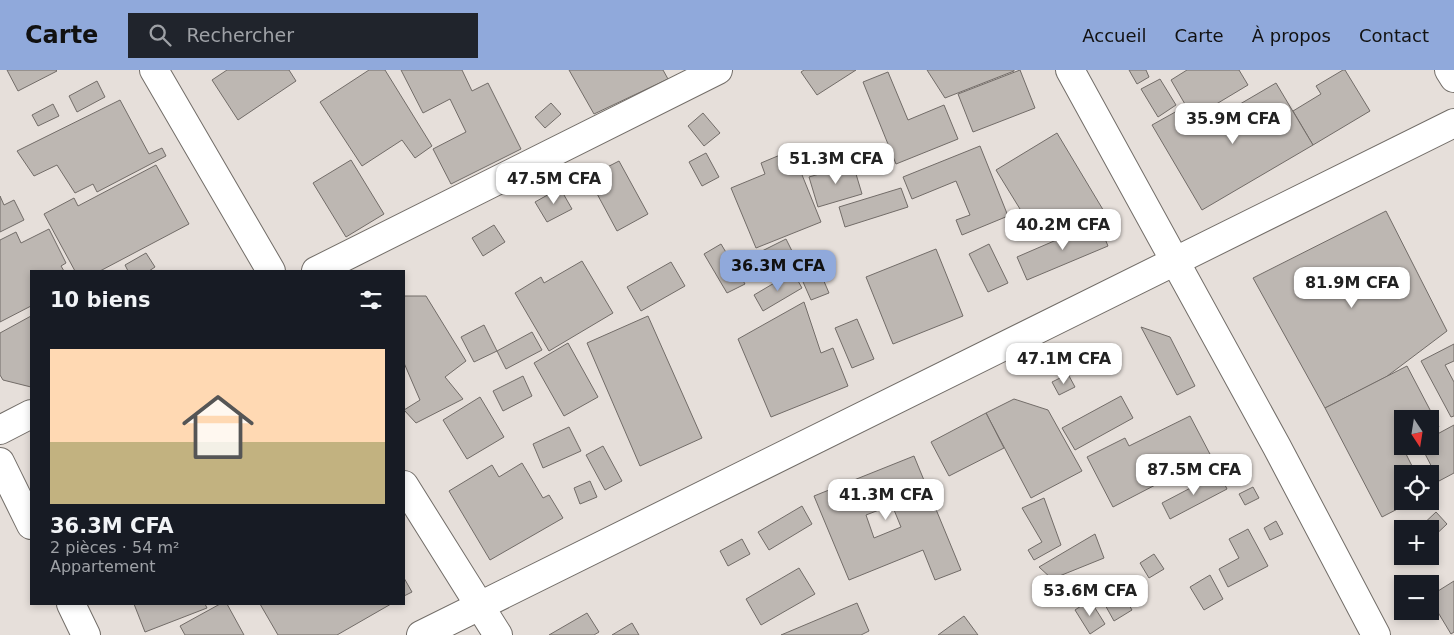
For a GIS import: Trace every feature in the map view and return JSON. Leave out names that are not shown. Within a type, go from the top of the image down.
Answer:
[{"type":"street","points":[[154,70],[270,270]]},
{"type":"street","points":[[318,270],[718,70]]},
{"type":"street","points":[[1070,70],[1277,447],[1376,635]]},
{"type":"street","points":[[1449,70],[1454,78]]},
{"type":"street","points":[[421,635],[1454,123]]},
{"type":"street","points":[[0,430],[30,415]]},
{"type":"street","points":[[0,462],[30,523]]},
{"type":"street","points":[[405,487],[498,635]]},
{"type":"street","points":[[71,605],[86,635]]},
{"type":"building","points":[[7,70],[56,70],[57,71],[18,91]]},
{"type":"building","points":[[227,70],[289,70],[296,81],[238,120],[212,80]]},
{"type":"building","points":[[369,70],[385,70],[432,146],[415,158],[402,140],[362,166],[320,102]]},
{"type":"building","points":[[401,70],[462,70],[472,91],[488,83],[521,149],[451,184],[433,149],[466,132],[450,99],[423,113]]},
{"type":"building","points":[[569,70],[663,70],[668,79],[594,114]]},
{"type":"building","points":[[804,70],[856,70],[817,95],[801,72]]},
{"type":"building","points":[[927,70],[1014,70],[1014,71],[945,98]]},
{"type":"building","points":[[1020,70],[1035,108],[973,132],[958,94]]},
{"type":"building","points":[[1129,70],[1146,70],[1149,77],[1137,84]]},
{"type":"building","points":[[1187,70],[1239,70],[1248,85],[1193,118],[1171,80]]},
{"type":"building","points":[[1345,70],[1370,111],[1313,145],[1293,111],[1321,94],[1316,86]]},
{"type":"building","points":[[888,72],[908,120],[944,105],[958,139],[896,164],[863,82]]},
{"type":"building","points":[[1160,79],[1176,105],[1158,117],[1141,89]]},
{"type":"building","points":[[97,81],[105,97],[77,112],[69,96]]},
{"type":"building","points":[[1276,83],[1313,145],[1202,210],[1152,125],[1186,106],[1199,128]]},
{"type":"building","points":[[120,100],[149,154],[162,148],[166,156],[97,192],[93,184],[75,193],[57,165],[34,176],[17,151]]},
{"type":"building","points":[[551,103],[561,114],[545,128],[535,117]]},
{"type":"building","points":[[53,104],[59,116],[38,126],[32,115]]},
{"type":"building","points":[[703,113],[720,133],[704,146],[688,126]]},
{"type":"building","points":[[1057,133],[1105,213],[1080,229],[1070,214],[1036,235],[996,170]]},
{"type":"building","points":[[980,146],[1008,216],[962,235],[956,220],[970,215],[956,181],[912,199],[903,177]]},
{"type":"building","points":[[792,150],[821,222],[756,248],[731,188],[765,174],[761,163]]},
{"type":"building","points":[[706,153],[719,177],[702,186],[689,162]]},
{"type":"building","points":[[351,160],[384,214],[346,237],[313,183]]},
{"type":"building","points":[[619,161],[648,214],[617,231],[588,177]]},
{"type":"building","points":[[853,164],[862,194],[818,207],[809,177]]},
{"type":"building","points":[[156,165],[189,224],[102,270],[74,270],[44,214],[74,198],[78,206]]},
{"type":"building","points":[[560,188],[572,209],[547,222],[535,202]]},
{"type":"building","points":[[901,188],[908,207],[845,227],[839,207]]},
{"type":"building","points":[[0,196],[4,205],[14,200],[24,220],[0,232]]},
{"type":"building","points":[[1386,211],[1447,331],[1386,377],[1325,408],[1253,278]]},
{"type":"building","points":[[1098,222],[1108,246],[1027,280],[1017,257]]},
{"type":"building","points":[[494,225],[505,242],[483,256],[472,238]]},
{"type":"building","points":[[49,229],[66,263],[61,266],[63,270],[30,270],[30,307],[0,322],[0,240],[16,232],[21,243]]},
{"type":"building","points":[[786,239],[796,259],[760,276],[750,257]]},
{"type":"building","points":[[721,244],[745,284],[727,293],[704,254]]},
{"type":"building","points":[[989,244],[1008,283],[988,292],[969,254]]},
{"type":"building","points":[[936,249],[963,316],[893,344],[866,277]]},
{"type":"building","points":[[146,253],[155,267],[150,270],[128,270],[125,265]]},
{"type":"building","points":[[814,258],[829,293],[811,300],[796,266]]},
{"type":"building","points":[[582,261],[613,313],[549,351],[515,293],[541,277],[544,283]]},
{"type":"building","points":[[671,262],[685,286],[641,311],[627,287]]},
{"type":"building","points":[[793,272],[802,288],[763,311],[754,295]]},
{"type":"building","points":[[405,296],[426,296],[466,361],[445,377],[463,399],[416,423],[405,409],[420,400],[405,365]]},
{"type":"building","points":[[804,302],[821,353],[833,348],[848,386],[771,417],[738,339]]},
{"type":"building","points":[[648,316],[702,438],[640,466],[587,343]]},
{"type":"building","points":[[30,317],[30,387],[3,380],[0,375],[0,333]]},
{"type":"building","points":[[857,319],[874,359],[852,368],[835,328]]},
{"type":"building","points":[[484,325],[497,351],[474,362],[461,337]]},
{"type":"building","points":[[1141,327],[1170,337],[1195,386],[1177,395]]},
{"type":"building","points":[[532,332],[542,350],[506,369],[497,351]]},
{"type":"building","points":[[568,343],[598,397],[564,416],[534,363]]},
{"type":"building","points":[[1454,344],[1454,361],[1445,365],[1454,382],[1454,416],[1451,417],[1421,361]]},
{"type":"building","points":[[1407,366],[1430,410],[1394,410],[1394,455],[1406,455],[1412,465],[1394,465],[1394,510],[1396,510],[1382,517],[1325,408]]},
{"type":"building","points":[[1068,374],[1075,387],[1059,395],[1052,382]]},
{"type":"building","points":[[523,376],[532,396],[503,411],[493,391]]},
{"type":"building","points":[[1121,396],[1133,418],[1075,450],[1062,428]]},
{"type":"building","points":[[480,397],[504,437],[467,459],[443,420]]},
{"type":"building","points":[[1014,399],[1048,410],[1082,471],[1031,498],[986,413]]},
{"type":"building","points":[[986,413],[1004,448],[949,476],[931,442]]},
{"type":"building","points":[[1190,416],[1211,456],[1113,507],[1087,457],[1125,438],[1129,446]]},
{"type":"building","points":[[1454,425],[1454,473],[1439,481],[1439,465],[1431,465],[1426,455],[1439,455],[1439,433]]},
{"type":"building","points":[[569,427],[581,451],[543,468],[533,444]]},
{"type":"building","points":[[603,446],[622,481],[605,490],[586,455]]},
{"type":"building","points":[[914,456],[961,570],[935,580],[923,550],[849,580],[814,496]],"holes":[[[892,505],[901,527],[874,538],[866,515]]]},
{"type":"building","points":[[1236,456],[1247,478],[1233,485],[1222,464]]},
{"type":"building","points":[[522,463],[543,498],[549,495],[563,518],[490,560],[449,491],[492,465],[499,477]]},
{"type":"building","points":[[1219,473],[1227,489],[1170,519],[1162,503]]},
{"type":"building","points":[[590,481],[597,497],[580,504],[574,488]]},
{"type":"building","points":[[1253,487],[1259,498],[1245,505],[1239,494]]},
{"type":"building","points":[[1044,498],[1061,545],[1034,560],[1028,550],[1042,542],[1022,508]]},
{"type":"building","points":[[802,506],[812,524],[769,550],[758,532]]},
{"type":"building","points":[[1436,512],[1447,524],[1439,532],[1439,520],[1428,520]]},
{"type":"building","points":[[1276,521],[1283,534],[1270,540],[1264,528]]},
{"type":"building","points":[[1248,529],[1268,566],[1228,587],[1219,569],[1239,558],[1229,539]]},
{"type":"building","points":[[1095,534],[1104,558],[1052,579],[1039,567]]},
{"type":"building","points":[[742,539],[750,554],[728,566],[720,551]]},
{"type":"building","points":[[1154,554],[1164,569],[1149,578],[1140,563]]},
{"type":"building","points":[[799,568],[815,594],[761,625],[746,599]]},
{"type":"building","points":[[1210,575],[1223,599],[1204,610],[1190,587]]},
{"type":"building","points":[[405,580],[412,592],[405,596]]},
{"type":"building","points":[[1454,581],[1454,632],[1451,634],[1439,614],[1439,590]]},
{"type":"building","points":[[1122,593],[1132,610],[1114,621],[1104,603]]},
{"type":"building","points":[[1090,600],[1105,624],[1090,634],[1075,610]]},
{"type":"building","points":[[857,603],[869,631],[861,635],[781,635]]},
{"type":"building","points":[[134,605],[206,605],[207,608],[145,632]]},
{"type":"building","points":[[218,605],[228,605],[244,635],[185,635],[180,626]]},
{"type":"building","points":[[261,605],[389,605],[337,635],[278,635]]},
{"type":"building","points":[[587,613],[599,632],[594,635],[549,635]]},
{"type":"building","points":[[964,616],[978,635],[938,635]]},
{"type":"building","points":[[632,623],[639,635],[612,635]]}]
